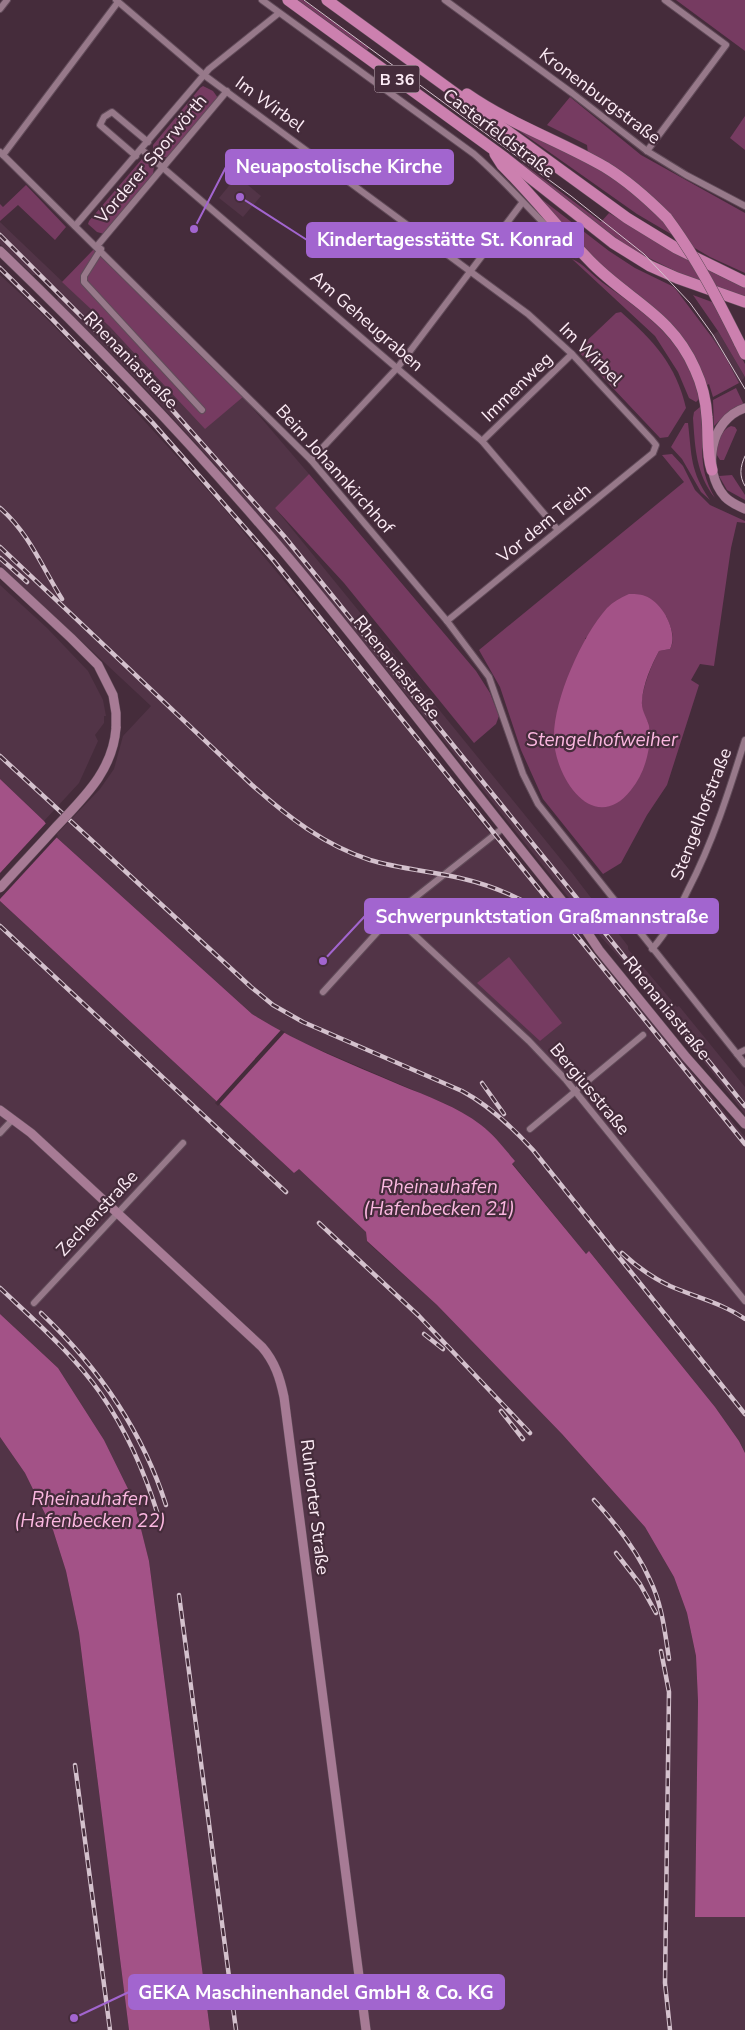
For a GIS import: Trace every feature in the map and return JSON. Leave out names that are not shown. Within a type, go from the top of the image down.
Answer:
[{"type":"highway","name":"Casterfeldstraße","points":[[288,0],[492,148],[613,243],[650,266],[677,278],[745,302]]},
{"type":"highway","name":"Casterfeldstraße","points":[[327,0],[626,218],[676,248],[745,282]]},
{"type":"highway","points":[[424,72],[438,74],[492,109],[593,160],[640,193],[666,218],[694,258],[712,287],[745,354]]},
{"type":"highway","points":[[492,148],[502,165],[594,265],[652,311],[674,335],[695,368],[705,402],[707,450],[712,470]]},
{"type":"street","points":[[0,9],[6,0]]},
{"type":"street","name":"Casterfeldstraße","points":[[262,0],[474,154],[571,249],[584,260],[594,265]]},
{"type":"street","name":"Kronenburgstraße","points":[[445,0],[572,93],[647,151],[686,175],[745,206]]},
{"type":"street","points":[[647,151],[726,45],[666,0]]},
{"type":"street","points":[[2,153],[117,1]]},
{"type":"street","name":"Im Wirbel","points":[[117,1],[204,75],[528,314],[572,354],[656,445]]},
{"type":"street","name":"Vorderer Sporwörth","points":[[75,226],[204,75],[279,12]]},
{"type":"street","name":"Vorderer Sporwörth","points":[[202,410],[84,282],[84,276],[99,248],[227,91]]},
{"type":"street","name":"Vorderer Sporwörth","points":[[136,156],[100,125],[104,116],[112,112],[148,142]]},
{"type":"street","name":"Am Geheugraben","points":[[141,150],[398,367],[482,441],[558,530]]},
{"type":"street","name":"Beim Johannkirchhof","points":[[2,153],[311,460],[447,621],[481,664],[492,682],[523,774],[538,804],[745,1064]]},
{"type":"street","points":[[311,460],[398,367],[522,203]]},
{"type":"street","name":"Rhenaniastraße","points":[[0,251],[133,383],[293,563],[686,1057],[745,1124]]},
{"type":"street","name":"Immenweg","points":[[482,441],[572,354]]},
{"type":"street","points":[[745,408],[730,415],[718,432],[713,449],[712,470],[717,484],[725,497],[745,509]]},
{"type":"street","name":"Vor dem Teich","points":[[447,621],[653,453],[656,445]]},
{"type":"street","points":[[0,572],[98,665],[113,695],[116,714],[116,739],[110,759],[98,781],[0,888]]},
{"type":"street","name":"Stengelhofstraße","points":[[652,949],[664,936],[701,865],[728,796],[745,740]]},
{"type":"street","points":[[323,992],[393,915],[503,828]]},
{"type":"street","name":"Bergiusstraße","points":[[393,915],[529,1041],[575,1092],[745,1300]]},
{"type":"street","points":[[530,1129],[643,1035]]},
{"type":"street","points":[[736,1054],[745,1050]]},
{"type":"street","name":"Ruhrorter Straße","points":[[0,1110],[31,1133],[118,1212],[262,1347],[274,1364],[281,1382],[355,1905],[366,2030]]},
{"type":"street","points":[[0,1133],[13,1119]]},
{"type":"street","name":"Zechenstraße","points":[[34,1303],[182,1143]]},
{"type":"shaded area","points":[[298,0],[303,0],[369,48],[367,50]]},
{"type":"shaded area","points":[[676,0],[745,0],[745,51]]},
{"type":"shaded area","points":[[203,86],[213,91],[218,98],[169,157],[161,157],[153,150],[153,145]]},
{"type":"shaded area","points":[[570,97],[641,155],[745,213],[745,273],[710,257],[637,214],[518,130],[589,162],[587,145],[547,125]]},
{"type":"shaded area","points":[[745,116],[745,150],[730,138]]},
{"type":"shaded area","points":[[142,159],[154,167],[153,174],[104,234],[97,232],[88,224],[89,221]]},
{"type":"shaded area","points":[[522,163],[601,222],[609,213],[691,262],[745,288],[745,297],[679,273],[629,248],[522,165]]},
{"type":"shaded area","points":[[237,176],[261,196],[243,217],[219,198]]},
{"type":"shaded area","points":[[26,185],[66,227],[55,240],[18,205],[0,221],[0,204],[3,207]]},
{"type":"shaded area","points":[[535,194],[609,251],[635,268],[674,287],[726,358],[739,383],[713,397],[698,362],[687,343],[674,327],[659,312],[591,257]]},
{"type":"shaded area","points":[[0,222],[147,365],[211,423],[243,397],[309,474],[275,508],[572,873],[628,946],[628,949],[677,1007],[679,1006],[745,1087],[745,1114],[636,976],[593,928],[436,731],[283,544],[213,462],[139,382],[57,300],[58,295],[0,244]]},
{"type":"shaded area","points":[[94,249],[243,397],[205,429],[110,327],[62,282]]},
{"type":"shaded area","points":[[572,259],[580,263],[599,280],[635,306],[663,331],[685,361],[699,399],[696,402],[689,398],[678,372],[655,336]]},
{"type":"shaded area","points":[[0,275],[39,311],[116,390],[221,505],[389,707],[486,829],[606,967],[745,1137],[745,1453],[739,1441],[715,1407],[590,1252],[586,1254],[512,1163],[515,1161],[466,1115],[448,1105],[290,1037],[252,1014],[55,836],[100,789],[114,769],[123,736],[151,706],[0,565]]},
{"type":"shaded area","points":[[693,295],[712,302],[745,364],[745,377],[718,331]]},
{"type":"shaded area","points":[[621,312],[644,333],[662,355],[670,366],[682,393],[686,408],[668,437],[660,438],[577,350],[616,313]]},
{"type":"shaded area","points":[[718,331],[745,377],[739,383],[726,358],[711,336]]},
{"type":"shaded area","points":[[736,388],[744,405],[725,415],[714,426],[713,400]]},
{"type":"shaded area","points":[[700,407],[703,464],[709,486],[715,498],[700,470],[696,450],[693,418],[694,412]]},
{"type":"shaded area","points":[[685,423],[688,423],[691,455],[695,472],[710,500],[701,492],[682,459],[671,447]]},
{"type":"shaded area","points":[[731,426],[737,430],[724,460],[720,460],[715,452],[717,444],[722,433]]},
{"type":"shaded area","points":[[672,454],[683,466],[695,490],[710,505],[745,521],[745,523],[737,522],[731,548],[714,666],[700,664],[691,680],[699,685],[667,785],[647,815],[621,863],[603,874],[543,799],[521,750],[500,687],[479,650],[684,482],[662,455]],"holes":[[[666,616],[673,641],[670,649],[659,651],[644,688],[642,711],[649,724],[585,638]]]},
{"type":"shaded area","points":[[309,474],[476,671],[490,693],[499,716],[496,724],[474,743],[344,583],[275,508]]},
{"type":"shaded area","points":[[732,475],[745,495],[745,500],[727,490],[719,476]]},
{"type":"shaded area","points":[[0,585],[47,628],[88,671],[103,700],[106,716],[104,716],[104,723],[95,735],[98,741],[79,783],[44,821],[0,779]]},
{"type":"shaded area","points":[[0,901],[294,1173],[298,1168],[366,1232],[367,1242],[437,1305],[562,1434],[645,1527],[674,1577],[687,1613],[696,1656],[698,1701],[695,1917],[745,1917],[745,2030],[210,2030],[149,1561],[134,1501],[104,1440],[58,1368],[0,1314]]},
{"type":"shaded area","points":[[509,957],[562,1023],[540,1041],[477,983]]},
{"type":"shaded area","points":[[0,1437],[25,1473],[53,1530],[66,1571],[79,1633],[129,2030],[0,2030]]},
{"type":"water","name":"Stengelhofweiher","points":[[629,594],[645,596],[657,604],[671,626],[672,642],[670,649],[659,651],[650,669],[644,688],[642,705],[650,734],[644,768],[631,790],[617,803],[603,807],[590,804],[578,796],[568,783],[560,768],[555,751],[555,721],[564,687],[588,635],[607,608]]},
{"type":"water","name":"Rheinauhafen (Hafenbecken 21)","points":[[0,779],[44,821],[55,836],[252,1014],[288,1035],[324,1052],[452,1107],[486,1129],[515,1161],[512,1164],[586,1254],[589,1251],[715,1407],[739,1441],[745,1453],[745,1917],[695,1917],[698,1701],[696,1656],[687,1613],[674,1577],[645,1527],[562,1434],[437,1305],[367,1241],[366,1232],[299,1169],[294,1173],[0,901]]},
{"type":"water","name":"Rheinauhafen (Hafenbecken 22)","points":[[0,1314],[58,1368],[104,1440],[134,1501],[149,1561],[210,2030],[129,2030],[79,1633],[66,1571],[53,1530],[25,1473],[0,1437]]},
{"type":"pier","points":[[48,821],[58,836],[0,899],[0,873]]},
{"type":"pier","points":[[281,1030],[285,1032],[218,1106],[215,1103]]},
{"type":"tram line","points":[[304,0],[571,196],[644,254],[690,303],[713,335],[745,389]]},
{"type":"tram line","points":[[745,456],[741,471],[745,486]]},
{"type":"railway","points":[[0,235],[152,387],[284,536],[745,1106]]},
{"type":"railway","points":[[0,268],[152,422],[274,561],[745,1144]]},
{"type":"railway","points":[[0,508],[27,539],[62,599]]},
{"type":"railway","points":[[0,547],[252,785],[307,829],[353,854],[370,860],[392,866],[460,878],[502,891],[541,911],[565,929]]},
{"type":"railway","points":[[0,558],[27,582]]},
{"type":"railway","points":[[0,756],[251,987],[273,1005],[303,1022],[462,1091],[482,1103],[517,1133],[533,1150],[745,1414]]},
{"type":"railway","points":[[0,926],[286,1192]]},
{"type":"railway","points":[[482,1083],[504,1114]]},
{"type":"railway","points":[[319,1223],[419,1316],[530,1433]]},
{"type":"railway","points":[[622,1253],[633,1263],[664,1283],[718,1304],[745,1319]]},
{"type":"railway","points":[[0,1288],[66,1352],[101,1394],[119,1422],[134,1452],[158,1515]]},
{"type":"railway","points":[[41,1313],[99,1377],[131,1425],[156,1477],[166,1505]]},
{"type":"railway","points":[[424,1334],[443,1349]]},
{"type":"railway","points":[[501,1411],[523,1439]]},
{"type":"railway","points":[[594,1500],[625,1538],[645,1569],[660,1609],[669,1659]]},
{"type":"railway","points":[[616,1553],[640,1584],[656,1613]]},
{"type":"railway","points":[[179,1595],[236,2030]]},
{"type":"railway","points":[[661,1651],[669,1692],[665,1983],[670,2030]]},
{"type":"railway","points":[[75,1765],[110,2030]]},
{"type":"place","name":"Kindertagesstätte St. Konrad","points":[[240,197]]},
{"type":"place","name":"Neuapostolische Kirche","points":[[194,229]]},
{"type":"place","name":"Schwerpunktstation Graßmannstraße","points":[[323,961]]},
{"type":"place","name":"GEKA Maschinenhandel GmbH & Co. KG","points":[[74,2018]]}]
